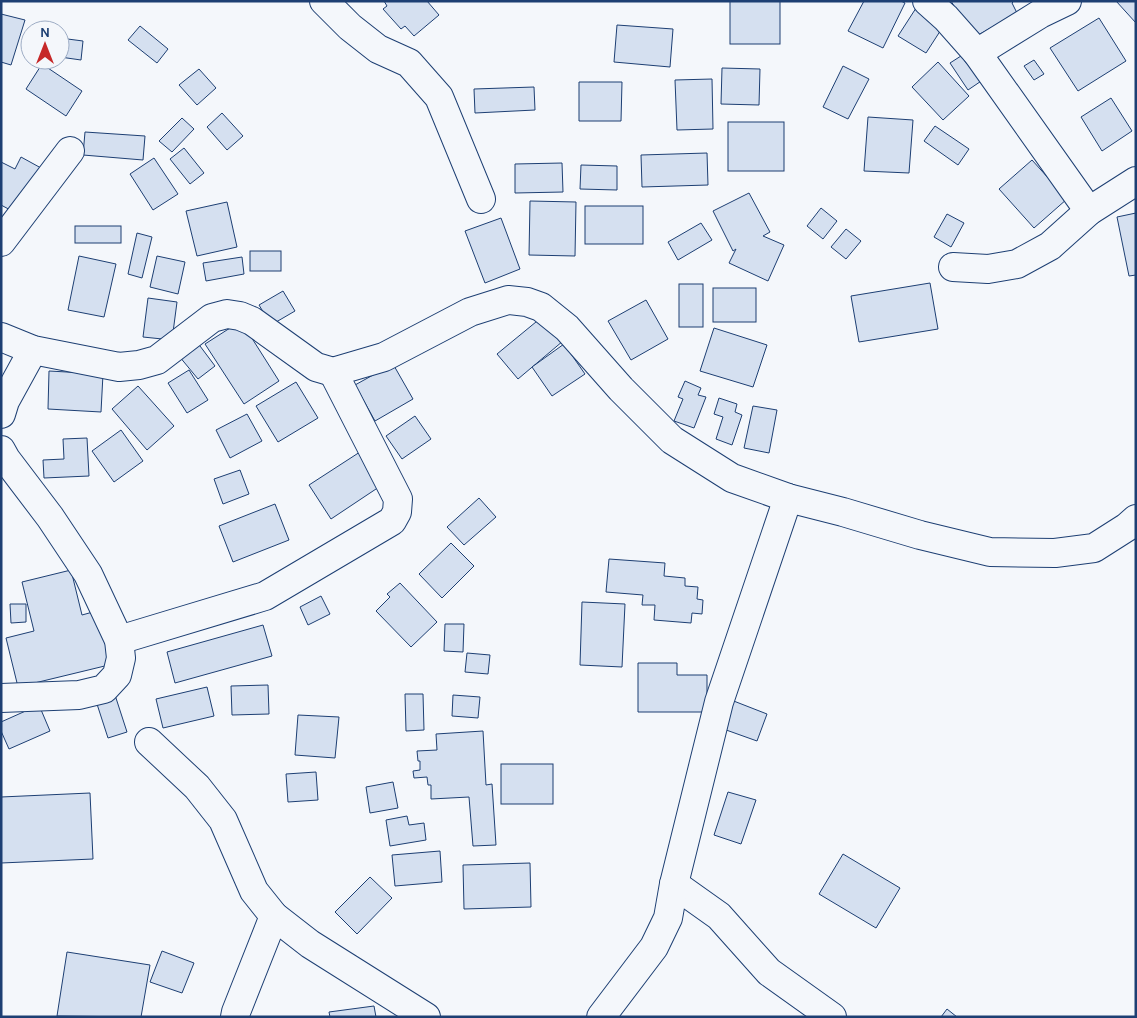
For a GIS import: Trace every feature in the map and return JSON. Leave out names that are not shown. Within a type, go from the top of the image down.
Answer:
[{"type":"street","points":[[324,1],[350,27],[378,49],[408,64],[439,97],[481,199]]},
{"type":"street","points":[[927,1],[946,18],[977,53],[1088,211]]},
{"type":"street","points":[[977,53],[1040,14],[1067,1]]},
{"type":"street","points":[[1,242],[70,150]]},
{"type":"street","points":[[953,267],[988,269],[1017,264],[1050,246],[1088,211],[1136,181]]},
{"type":"street","points":[[1,337],[33,350],[119,367],[139,365],[157,360],[212,318],[227,314],[240,316],[252,321],[316,367],[333,372],[384,357],[470,312],[508,300],[527,302],[542,308],[567,328],[621,389],[672,440],[732,478],[788,498],[920,535],[990,552],[1054,553],[1094,548],[1136,519]]},
{"type":"street","points":[[1,414],[5,401],[33,350]]},
{"type":"street","points":[[119,640],[265,596],[392,521],[397,512],[398,499],[333,372]]},
{"type":"street","points":[[1,450],[50,516],[88,574],[119,640],[121,658],[117,675],[104,689],[79,695],[1,698]]},
{"type":"street","points":[[601,1017],[654,947],[668,918],[674,884],[719,702],[788,498]]},
{"type":"street","points":[[149,742],[197,787],[223,820],[254,891],[274,916],[310,944],[426,1017]]},
{"type":"street","points":[[674,884],[719,916],[769,972],[832,1017]]},
{"type":"street","points":[[236,1017],[236,1012],[274,916]]},
{"type":"building","points":[[384,1],[427,1],[439,15],[414,36],[405,26],[401,29],[383,9],[387,6]]},
{"type":"building","points":[[730,1],[780,1],[780,44],[730,44]]},
{"type":"building","points":[[864,1],[901,1],[905,3],[883,48],[848,31]]},
{"type":"building","points":[[951,1],[1014,1],[1012,3],[1017,13],[973,38]]},
{"type":"building","points":[[1116,1],[1136,1],[1136,23]]},
{"type":"building","points":[[918,5],[946,22],[926,53],[898,36]]},
{"type":"building","points":[[1,14],[25,20],[20,20],[20,36],[11,65],[1,62]]},
{"type":"building","points":[[1099,18],[1126,61],[1078,91],[1050,48]]},
{"type":"building","points":[[617,25],[673,29],[670,67],[614,62]]},
{"type":"building","points":[[140,26],[168,49],[157,63],[128,40]]},
{"type":"building","points":[[70,39],[83,41],[81,60],[70,58]]},
{"type":"building","points":[[975,47],[993,73],[968,90],[950,63]]},
{"type":"building","points":[[1034,60],[1044,74],[1034,80],[1024,66]]},
{"type":"building","points":[[938,62],[969,96],[943,120],[912,87]]},
{"type":"building","points":[[843,66],[869,79],[848,119],[823,107]]},
{"type":"building","points":[[722,68],[760,69],[759,105],[721,104]]},
{"type":"building","points":[[199,69],[216,88],[197,105],[179,85]]},
{"type":"building","points":[[38,70],[51,70],[82,91],[66,116],[26,89]]},
{"type":"building","points":[[712,79],[713,129],[677,130],[675,80]]},
{"type":"building","points":[[579,82],[622,82],[621,121],[579,121]]},
{"type":"building","points":[[534,87],[535,110],[475,113],[474,89]]},
{"type":"building","points":[[1111,98],[1132,131],[1102,151],[1081,117]]},
{"type":"building","points":[[222,113],[243,136],[227,150],[207,127]]},
{"type":"building","points":[[868,117],[913,120],[909,173],[864,171]]},
{"type":"building","points":[[182,118],[194,129],[172,152],[159,141]]},
{"type":"building","points":[[728,122],[784,122],[784,171],[728,171]]},
{"type":"building","points":[[935,126],[969,149],[958,165],[924,141]]},
{"type":"building","points":[[85,132],[145,136],[143,160],[83,155]]},
{"type":"building","points":[[184,148],[204,173],[190,184],[170,159]]},
{"type":"building","points":[[707,153],[708,185],[642,187],[641,155]]},
{"type":"building","points":[[21,157],[41,168],[16,213],[1,205],[1,162],[15,169]]},
{"type":"building","points":[[154,158],[178,194],[153,210],[130,174]]},
{"type":"building","points":[[1032,160],[1067,199],[1034,228],[999,189]]},
{"type":"building","points":[[562,163],[563,192],[515,193],[515,164]]},
{"type":"building","points":[[581,165],[617,166],[617,190],[580,189]]},
{"type":"building","points":[[749,193],[770,232],[763,236],[784,245],[768,281],[729,263],[736,249],[733,251],[713,211]]},
{"type":"building","points":[[530,201],[576,202],[575,256],[529,255]]},
{"type":"building","points":[[227,202],[237,247],[197,256],[186,211]]},
{"type":"building","points":[[585,206],[643,206],[643,244],[585,244]]},
{"type":"building","points":[[821,208],[837,221],[823,239],[807,226]]},
{"type":"building","points":[[1136,213],[1136,275],[1129,276],[1117,217]]},
{"type":"building","points":[[947,214],[964,223],[951,247],[934,237]]},
{"type":"building","points":[[501,218],[520,269],[485,283],[465,231]]},
{"type":"building","points":[[701,223],[712,240],[678,260],[668,242]]},
{"type":"building","points":[[75,226],[121,226],[121,243],[75,243]]},
{"type":"building","points":[[846,229],[861,241],[846,259],[831,247]]},
{"type":"building","points":[[137,233],[152,237],[142,278],[128,274]]},
{"type":"building","points":[[250,251],[281,251],[281,271],[250,271]]},
{"type":"building","points":[[79,256],[116,264],[104,317],[68,310]]},
{"type":"building","points":[[157,256],[185,262],[178,294],[150,287]]},
{"type":"building","points":[[242,257],[244,274],[206,281],[203,263]]},
{"type":"building","points":[[930,283],[938,329],[859,342],[851,296]]},
{"type":"building","points":[[679,284],[703,284],[703,327],[679,327]]},
{"type":"building","points":[[713,288],[756,288],[756,322],[713,322]]},
{"type":"building","points":[[283,291],[295,311],[271,325],[259,305]]},
{"type":"building","points":[[148,298],[177,302],[172,340],[143,337]]},
{"type":"building","points":[[646,300],[668,339],[631,360],[608,321]]},
{"type":"building","points":[[542,317],[563,341],[518,379],[497,354]]},
{"type":"building","points":[[241,321],[279,381],[244,404],[205,344]]},
{"type":"building","points":[[714,328],[767,345],[753,387],[700,371]]},
{"type":"building","points":[[197,342],[215,366],[198,379],[179,356]]},
{"type":"building","points":[[564,344],[585,374],[552,396],[532,367]]},
{"type":"building","points":[[393,364],[413,399],[375,421],[355,385]]},
{"type":"building","points":[[189,370],[208,400],[187,413],[168,383]]},
{"type":"building","points":[[49,371],[103,374],[101,412],[48,409]]},
{"type":"building","points":[[685,381],[701,388],[698,395],[706,397],[694,428],[674,421],[683,399],[678,397]]},
{"type":"building","points":[[296,382],[318,418],[278,442],[256,406]]},
{"type":"building","points":[[138,386],[174,426],[147,450],[112,409]]},
{"type":"building","points":[[719,398],[737,404],[735,412],[742,415],[732,445],[716,439],[723,417],[714,414]]},
{"type":"building","points":[[753,406],[777,410],[769,453],[744,448]]},
{"type":"building","points":[[247,414],[262,441],[230,458],[216,430]]},
{"type":"building","points":[[415,416],[431,439],[402,459],[386,436]]},
{"type":"building","points":[[121,430],[143,461],[114,482],[92,451]]},
{"type":"building","points":[[87,438],[89,476],[44,478],[43,460],[64,459],[63,439]]},
{"type":"building","points":[[363,450],[385,483],[331,519],[309,485]]},
{"type":"building","points":[[240,470],[249,494],[223,504],[214,479]]},
{"type":"building","points":[[479,498],[496,517],[464,545],[447,527]]},
{"type":"building","points":[[275,504],[289,540],[233,562],[219,526]]},
{"type":"building","points":[[451,543],[474,566],[442,598],[419,574]]},
{"type":"building","points":[[609,559],[665,563],[664,576],[685,578],[685,586],[698,587],[697,599],[703,600],[702,614],[692,613],[691,623],[654,620],[655,605],[642,605],[643,595],[606,592]]},
{"type":"building","points":[[71,570],[82,615],[100,610],[113,664],[18,687],[6,638],[34,631],[22,582]]},
{"type":"building","points":[[400,583],[437,622],[411,647],[376,611],[390,597],[387,594]]},
{"type":"building","points":[[321,596],[330,614],[308,625],[300,607]]},
{"type":"building","points":[[582,602],[625,604],[622,667],[580,665]]},
{"type":"building","points":[[10,604],[26,604],[26,622],[11,623]]},
{"type":"building","points":[[445,624],[464,624],[463,652],[444,651]]},
{"type":"building","points":[[263,625],[272,656],[175,683],[167,652]]},
{"type":"building","points":[[467,653],[490,655],[488,674],[465,672]]},
{"type":"building","points":[[638,663],[677,663],[677,675],[707,675],[707,712],[638,712]]},
{"type":"building","points":[[268,685],[269,714],[232,715],[231,686]]},
{"type":"building","points":[[207,687],[214,716],[163,728],[156,699]]},
{"type":"building","points":[[405,694],[423,694],[424,730],[406,731]]},
{"type":"building","points":[[115,695],[127,732],[108,738],[96,701]]},
{"type":"building","points":[[453,695],[480,697],[478,718],[452,716]]},
{"type":"building","points":[[726,698],[767,714],[757,741],[715,726]]},
{"type":"building","points":[[39,705],[50,731],[9,749],[1,731],[1,722]]},
{"type":"building","points":[[298,715],[339,717],[335,758],[295,755]]},
{"type":"building","points":[[483,731],[486,785],[492,784],[496,845],[473,846],[469,797],[431,799],[431,785],[428,785],[427,777],[414,778],[413,771],[420,770],[417,751],[437,750],[436,734]]},
{"type":"building","points":[[501,764],[553,764],[553,804],[501,804]]},
{"type":"building","points":[[316,772],[318,800],[288,802],[286,774]]},
{"type":"building","points":[[393,782],[398,808],[370,813],[366,787]]},
{"type":"building","points":[[728,792],[756,800],[741,844],[714,835]]},
{"type":"building","points":[[90,793],[93,859],[1,863],[1,797]]},
{"type":"building","points":[[407,816],[409,825],[424,823],[426,840],[390,846],[386,820]]},
{"type":"building","points":[[440,851],[442,882],[395,886],[392,855]]},
{"type":"building","points":[[843,854],[900,888],[876,928],[819,894]]},
{"type":"building","points":[[530,863],[531,907],[464,909],[463,865]]},
{"type":"building","points":[[370,877],[392,898],[357,934],[335,912]]},
{"type":"building","points":[[162,951],[194,963],[182,993],[150,982]]},
{"type":"building","points":[[67,952],[150,965],[141,1017],[57,1016]]},
{"type":"building","points":[[374,1006],[376,1017],[330,1017],[329,1012]]},
{"type":"building","points":[[947,1009],[957,1017],[941,1017]]}]
